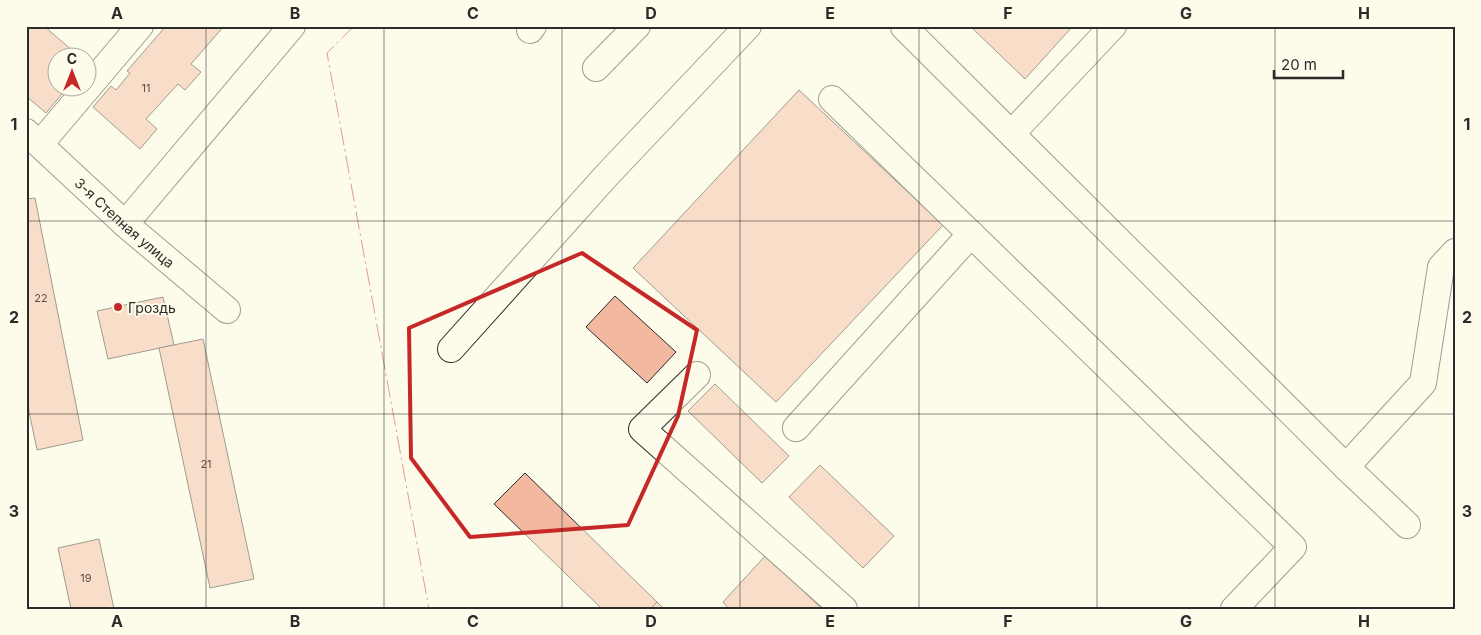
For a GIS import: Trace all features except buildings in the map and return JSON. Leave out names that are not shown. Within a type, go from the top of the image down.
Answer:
[{"type":"street","points":[[33,138],[140,26]]},
{"type":"street","points":[[125,224],[292,26]]},
{"type":"street","points":[[596,68],[637,26]]},
{"type":"street","points":[[451,349],[607,175],[748,26]]},
{"type":"street","points":[[1012,134],[1113,26]]},
{"type":"street","points":[[904,27],[1346,467],[1407,525]]},
{"type":"street","points":[[832,99],[1294,548],[1234,609]]},
{"type":"street","name":"3-я Степная улица","points":[[33,138],[125,224],[227,310]]},
{"type":"street","points":[[796,428],[971,234]]},
{"type":"street","points":[[1346,467],[1423,383],[1441,266],[1455,252]]},
{"type":"street","points":[[697,375],[642,429],[844,609]]},
{"type":"highlighted area","points":[[582,253],[697,330],[678,416],[628,525],[470,537],[411,458],[409,328]]},
{"type":"power","points":[[354,26],[327,53],[429,609]]},
{"type":"place","name":"Гроздь","points":[[118,307]]}]
